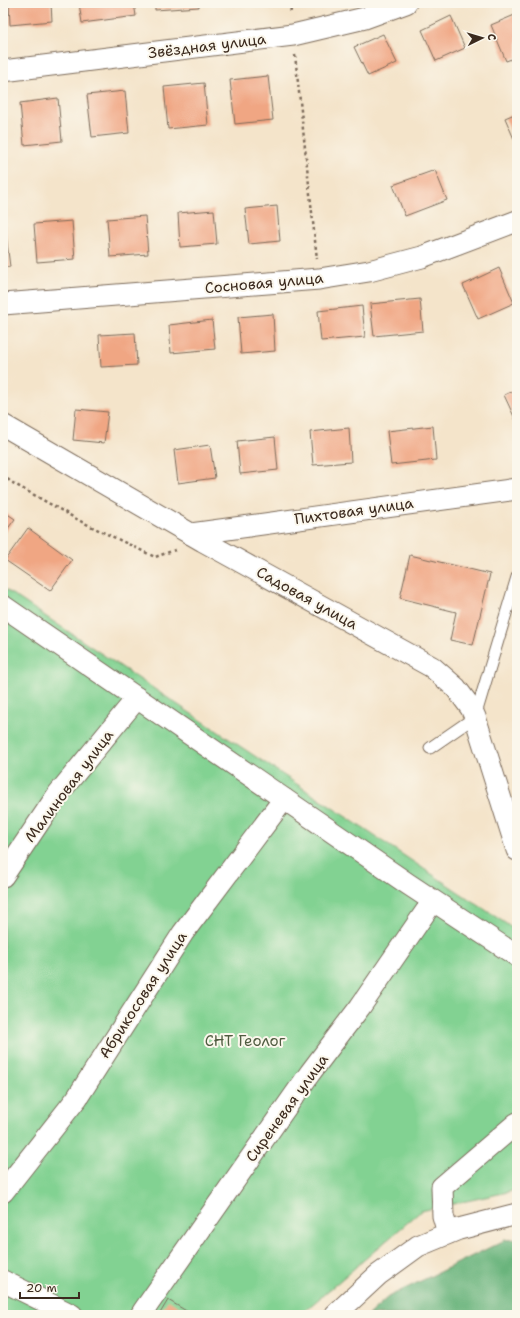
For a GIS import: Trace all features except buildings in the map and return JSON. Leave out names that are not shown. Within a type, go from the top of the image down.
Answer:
[{"type":"street","name":"Звёздная улица","points":[[3,71],[251,42],[293,35],[365,18],[406,3]]},
{"type":"street","name":"Сосновая улица","points":[[3,304],[319,279],[369,271],[422,257],[517,222]]},
{"type":"street","name":"Садовая улица","points":[[3,426],[197,537],[432,667],[456,688],[475,716],[517,850]]},
{"type":"street","name":"Пихтовая улица","points":[[197,537],[517,489]]},
{"type":"street","points":[[3,606],[284,799],[517,956]]},
{"type":"street","name":"Малиновая улица","points":[[3,876],[58,794],[137,698]]},
{"type":"street","name":"Абрикосовая улица","points":[[3,1192],[77,1098],[183,933],[284,799]]},
{"type":"street","name":"Сиреневая улица","points":[[141,1315],[310,1073],[360,1007],[434,901]]},
{"type":"street","points":[[448,1233],[443,1216],[442,1187],[517,1123]]},
{"type":"street","points":[[334,1315],[378,1275],[418,1246],[459,1229],[517,1214]]},
{"type":"street","points":[[3,1281],[72,1315]]},
{"type":"lane","points":[[430,748],[475,716],[517,577]]},
{"type":"path","points":[[290,3],[319,279]]},
{"type":"path","points":[[3,475],[11,482],[82,522],[155,557],[197,537]]},
{"type":"green space","name":"СНТ Геолог","points":[[3,588],[517,931],[517,1190],[421,1211],[300,1315],[3,1315]]},
{"type":"green space","points":[[517,1239],[517,1315],[368,1315],[388,1297],[505,1240]]}]
